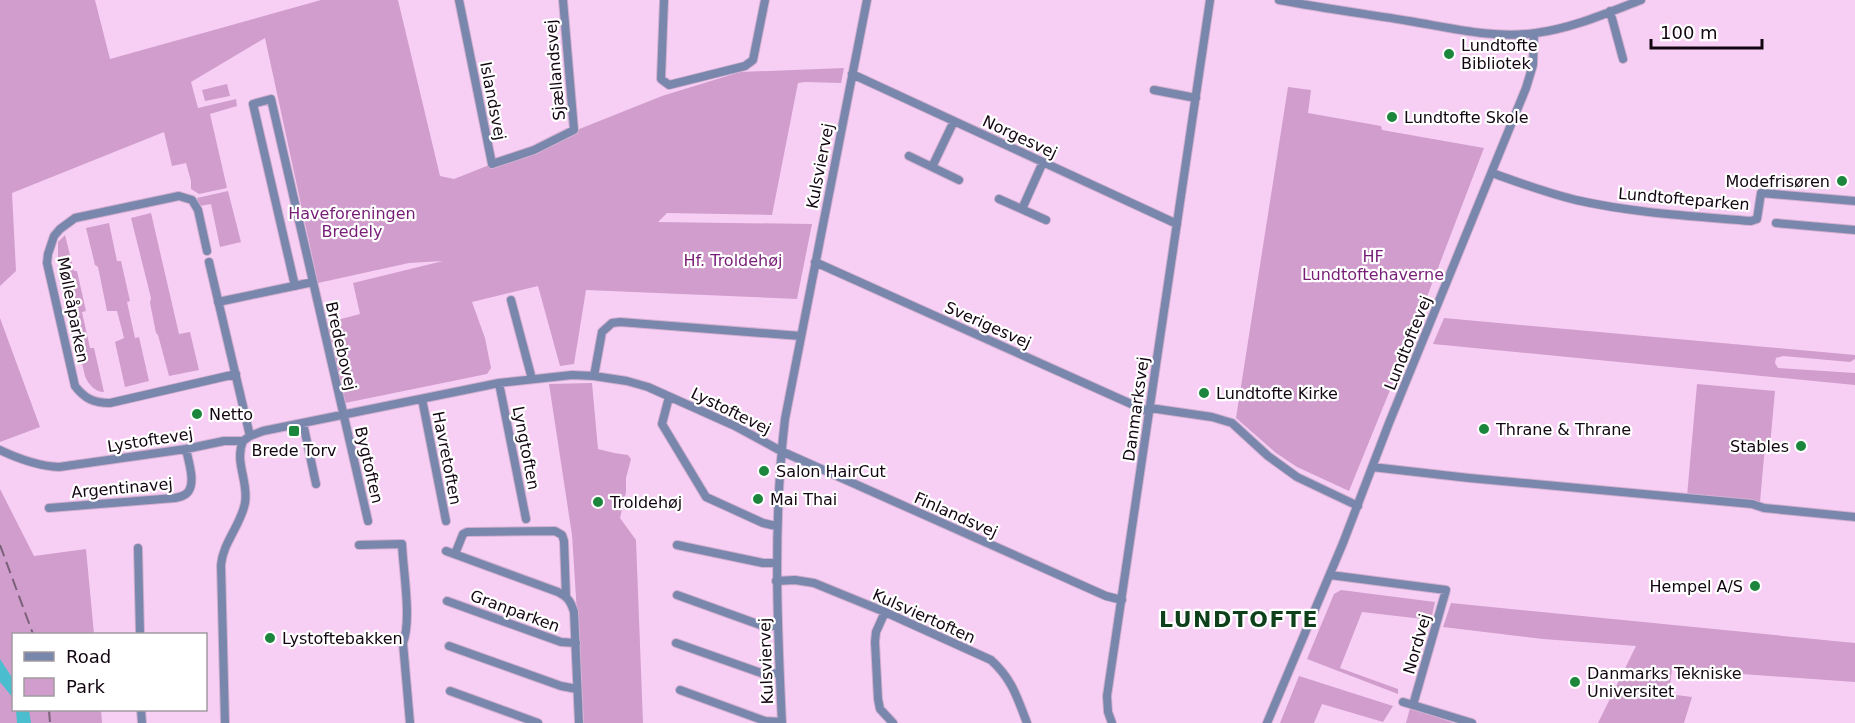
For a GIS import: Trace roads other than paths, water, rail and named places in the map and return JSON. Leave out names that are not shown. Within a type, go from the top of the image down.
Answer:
[{"type":"street","name":"Islandsvej","points":[[459,0],[492,164],[534,150]]},
{"type":"street","name":"Sjællandsvej","points":[[534,150],[574,130],[563,0]]},
{"type":"street","points":[[664,0],[661,78],[669,85],[745,66],[753,60],[765,0]]},
{"type":"street","name":"Kulsviervej","points":[[782,722],[776,563],[781,451],[785,419],[867,0]]},
{"type":"street","name":"Danmarksvej","points":[[1112,723],[1108,712],[1107,696],[1210,0]]},
{"type":"street","points":[[1279,0],[1459,30],[1502,34],[1534,34],[1568,26],[1641,0]]},
{"type":"street","points":[[1610,12],[1623,59]]},
{"type":"street","name":"Lundtoftevej","points":[[1267,723],[1330,575],[1492,173],[1533,65],[1534,34]]},
{"type":"street","name":"Norgesvej","points":[[852,74],[1177,224]]},
{"type":"street","points":[[1154,90],[1196,98]]},
{"type":"street","name":"Bredebovej","points":[[295,286],[253,104],[271,99],[343,415]]},
{"type":"street","points":[[932,167],[954,121]]},
{"type":"street","points":[[909,156],[959,180]]},
{"type":"street","points":[[1022,209],[1043,162]]},
{"type":"street","name":"Lundtofteparken","points":[[1492,173],[1548,193],[1602,205],[1654,213],[1750,221],[1757,219],[1761,193],[1855,201]]},
{"type":"street","name":"Mølleåparken","points":[[207,251],[198,210],[192,200],[179,196],[75,218],[66,223],[54,236],[47,263],[75,386],[89,400],[110,404],[236,374]]},
{"type":"street","points":[[999,199],[1046,220]]},
{"type":"street","points":[[1776,223],[1855,230]]},
{"type":"street","points":[[209,262],[236,374],[246,439],[240,449],[239,459],[246,492],[245,501],[224,549],[221,565],[225,723]]},
{"type":"street","name":"Sverigesvej","points":[[815,262],[1133,406],[1212,417],[1232,423],[1268,456],[1297,477],[1358,506]]},
{"type":"street","name":"Bredebovej","points":[[218,302],[313,282]]},
{"type":"street","points":[[511,300],[532,379]]},
{"type":"street","points":[[594,376],[602,332],[612,323],[801,336]]},
{"type":"street","name":"Lystoftevej","points":[[0,450],[30,463],[59,467],[246,439],[261,432],[499,383],[572,375],[627,381],[648,387],[735,426],[781,451]]},
{"type":"street","name":"Lyngtoften","points":[[499,383],[526,519]]},
{"type":"street","name":"Lystoftevej","points":[[669,397],[662,424],[706,497],[776,526]]},
{"type":"street","name":"Havretoften","points":[[422,399],[446,521]]},
{"type":"street","name":"Bygtoften","points":[[343,415],[368,520]]},
{"type":"street","points":[[303,423],[316,484]]},
{"type":"street","name":"Argentinavej","points":[[49,508],[175,498],[184,495],[190,490],[191,483],[186,448]]},
{"type":"street","name":"Finlandsvej","points":[[781,451],[1096,592],[1122,600]]},
{"type":"street","points":[[1372,467],[1752,504],[1764,508],[1855,517]]},
{"type":"street","name":"Granparken","points":[[455,554],[466,532],[555,531],[562,535],[564,541],[566,596]]},
{"type":"street","points":[[359,545],[402,544],[406,603],[406,637],[403,643],[410,723]]},
{"type":"street","points":[[676,545],[763,563],[776,563]]},
{"type":"street","points":[[138,548],[140,633]]},
{"type":"street","name":"Granparken","points":[[446,551],[566,596],[572,603],[579,723]]},
{"type":"street","name":"Nordvej","points":[[1330,575],[1446,590],[1413,705]]},
{"type":"street","name":"Kulsviertoften","points":[[777,581],[795,580],[814,583],[991,660],[1003,671],[1014,687],[1027,723]]},
{"type":"street","points":[[677,595],[763,626],[778,626]]},
{"type":"street","name":"Granparken","points":[[447,601],[561,642],[576,643]]},
{"type":"street","points":[[885,612],[876,632],[875,642],[878,699],[880,709],[892,723]]},
{"type":"street","points":[[676,643],[764,674],[779,673]]},
{"type":"street","points":[[448,646],[561,686],[577,689]]},
{"type":"street","points":[[680,690],[765,721],[782,722]]},
{"type":"street","points":[[450,691],[538,723]]},
{"type":"street","points":[[1403,702],[1472,723]]},
{"type":"water","points":[[0,659],[12,677],[12,697],[0,682]]},
{"type":"water","points":[[16,711],[29,711],[31,723],[17,723]]},
{"type":"railway","points":[[0,545],[33,633]]},
{"type":"railway","points":[[49,711],[50,723]]},
{"type":"place","name":"Lundtofte Bibliotek","points":[[1449,54]]},
{"type":"place","name":"Lundtofte Skole","points":[[1392,117]]},
{"type":"place","name":"Modefrisøren","points":[[1842,181]]},
{"type":"place","name":"Lundtofte Kirke","points":[[1204,393]]},
{"type":"place","name":"Netto","points":[[197,414]]},
{"type":"place","name":"Thrane & Thrane","points":[[1484,429]]},
{"type":"place","name":"Brede Torv","points":[[294,431]]},
{"type":"place","name":"Stables","points":[[1801,446]]},
{"type":"place","name":"Salon HairCut","points":[[764,471]]},
{"type":"place","name":"Mai Thai","points":[[758,499]]},
{"type":"place","name":"Troldehøj","points":[[598,502]]},
{"type":"place","name":"Hempel A/S","points":[[1755,586]]},
{"type":"place","name":"Lystoftebakken","points":[[270,638]]},
{"type":"place","name":"Danmarks Tekniske Universitet","points":[[1575,682]]},
{"type":"district","name":"LUNDTOFTE","points":[[1239,619]]},
{"type":"park label","name":"Haveforeningen Bredely","points":[[352,222]]},
{"type":"park label","name":"Hf. Troldehøj","points":[[733,260]]},
{"type":"park label","name":"HF Lundtoftehaverne","points":[[1373,265]]}]
